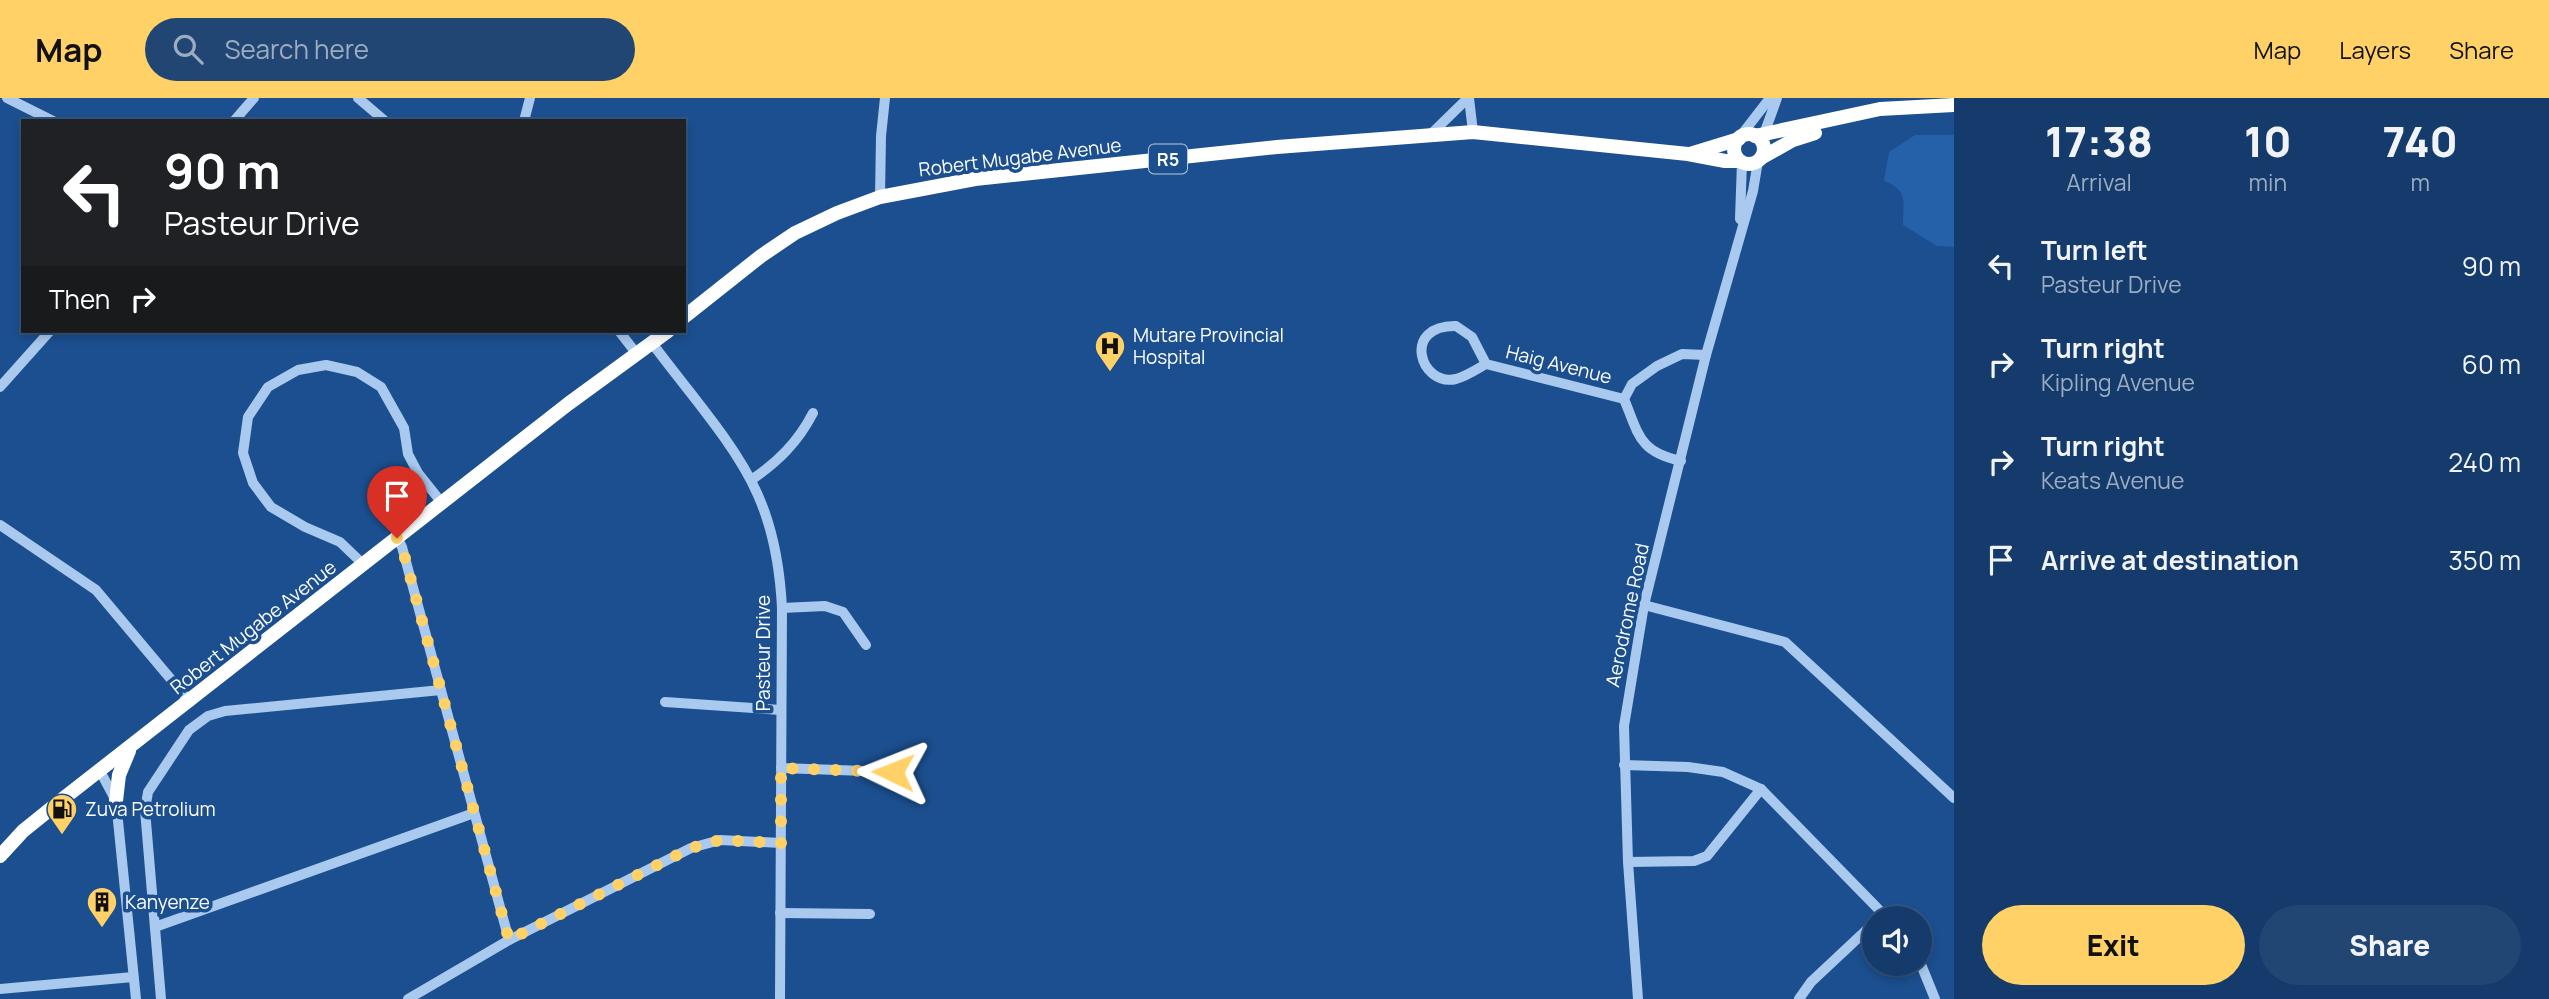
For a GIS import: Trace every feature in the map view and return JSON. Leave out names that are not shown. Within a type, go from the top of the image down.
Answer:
[{"type":"highway","name":"R5","points":[[1739,138],[1745,135],[1760,137],[1880,109],[1954,105]]},
{"type":"highway","name":"R5","points":[[1741,161],[1750,164],[1801,137],[1863,119],[1898,113],[1954,112]]},
{"type":"highway","name":"Robert Mugabe Avenue","points":[[686,315],[794,233],[880,197],[975,179],[1277,147],[1432,133],[1473,132],[1741,161]]},
{"type":"highway","points":[[1759,159],[1763,150],[1760,137]]},
{"type":"highway","name":"Robert Mugabe Avenue","points":[[1688,154],[1739,138]]},
{"type":"highway","points":[[1739,138],[1734,148],[1741,161]]},
{"type":"highway","name":"Robert Mugabe Avenue","points":[[0,856],[23,831],[363,564],[665,333]]},
{"type":"highway","points":[[116,801],[119,775],[129,749]]},
{"type":"street","points":[[7,98],[49,119]]},
{"type":"street","points":[[236,119],[254,98]]},
{"type":"street","points":[[358,98],[383,119]]},
{"type":"street","points":[[525,119],[530,98]]},
{"type":"street","points":[[880,197],[885,98]]},
{"type":"street","points":[[1469,98],[1473,132]]},
{"type":"street","points":[[1432,133],[1469,98]]},
{"type":"street","points":[[1739,138],[1770,98]]},
{"type":"street","points":[[1760,137],[1777,98]]},
{"type":"street","name":"Aerodrome Road","points":[[1638,999],[1628,862],[1623,726],[1644,605],[1706,355],[1738,247],[1759,159]]},
{"type":"street","name":"Aerodrome Road","points":[[1738,247],[1743,189],[1741,161]]},
{"type":"street","name":"Haig Avenue","points":[[1486,364],[1472,337],[1456,326],[1433,329],[1426,337],[1422,349],[1424,363],[1432,374],[1445,380],[1455,379],[1486,364],[1624,399]]},
{"type":"street","points":[[0,387],[48,333]]},
{"type":"street","points":[[621,333],[636,353]]},
{"type":"street","name":"Pasteur Drive","points":[[652,343],[738,457],[751,480],[771,533],[781,584],[780,999]]},
{"type":"street","points":[[1681,461],[1660,457],[1648,448],[1639,435],[1624,399],[1632,384],[1657,366],[1682,354],[1706,355]]},
{"type":"street","points":[[363,564],[340,542],[305,527],[271,507],[253,483],[243,453],[248,417],[268,387],[298,370],[326,365],[357,372],[381,387],[404,428],[408,454],[418,473],[442,503]]},
{"type":"street","points":[[751,480],[777,462],[804,432],[813,412]]},
{"type":"street","points":[[0,525],[96,590],[190,702]]},
{"type":"street","points":[[397,538],[402,547],[509,940]]},
{"type":"street","points":[[1644,605],[1785,642],[1954,798]]},
{"type":"street","points":[[782,608],[825,606],[842,612],[866,645]]},
{"type":"street","points":[[161,999],[145,810],[148,792],[189,730],[208,716],[225,711],[441,690]]},
{"type":"street","points":[[665,702],[781,710]]},
{"type":"street","points":[[1624,765],[1688,767],[1723,772],[1761,789],[1873,906]]},
{"type":"street","points":[[781,768],[893,772]]},
{"type":"street","points":[[100,771],[116,801],[135,999]]},
{"type":"street","points":[[1628,862],[1694,861],[1707,856],[1761,789]]},
{"type":"street","points":[[155,927],[474,813]]},
{"type":"street","points":[[408,999],[509,940],[691,848],[720,840],[781,843]]},
{"type":"street","points":[[780,913],[870,914]]},
{"type":"street","points":[[1799,999],[1811,982],[1862,934]]},
{"type":"street","points":[[1926,976],[1935,999]]},
{"type":"street","points":[[0,989],[134,977]]},
{"type":"shaded area","points":[[1915,135],[1954,135],[1954,247],[1937,246],[1903,225],[1904,203],[1901,193],[1898,188],[1884,181],[1889,152]]},
{"type":"place","name":"Mutare Provincial Hospital","points":[[1110,373]]},
{"type":"place","name":"Zuva Petrolium","points":[[62,836]]},
{"type":"place","name":"Kanyenze","points":[[102,929]]},
{"type":"route","points":[[397,538],[402,547],[509,940],[691,848],[720,840],[781,843],[781,768],[893,772]]}]
